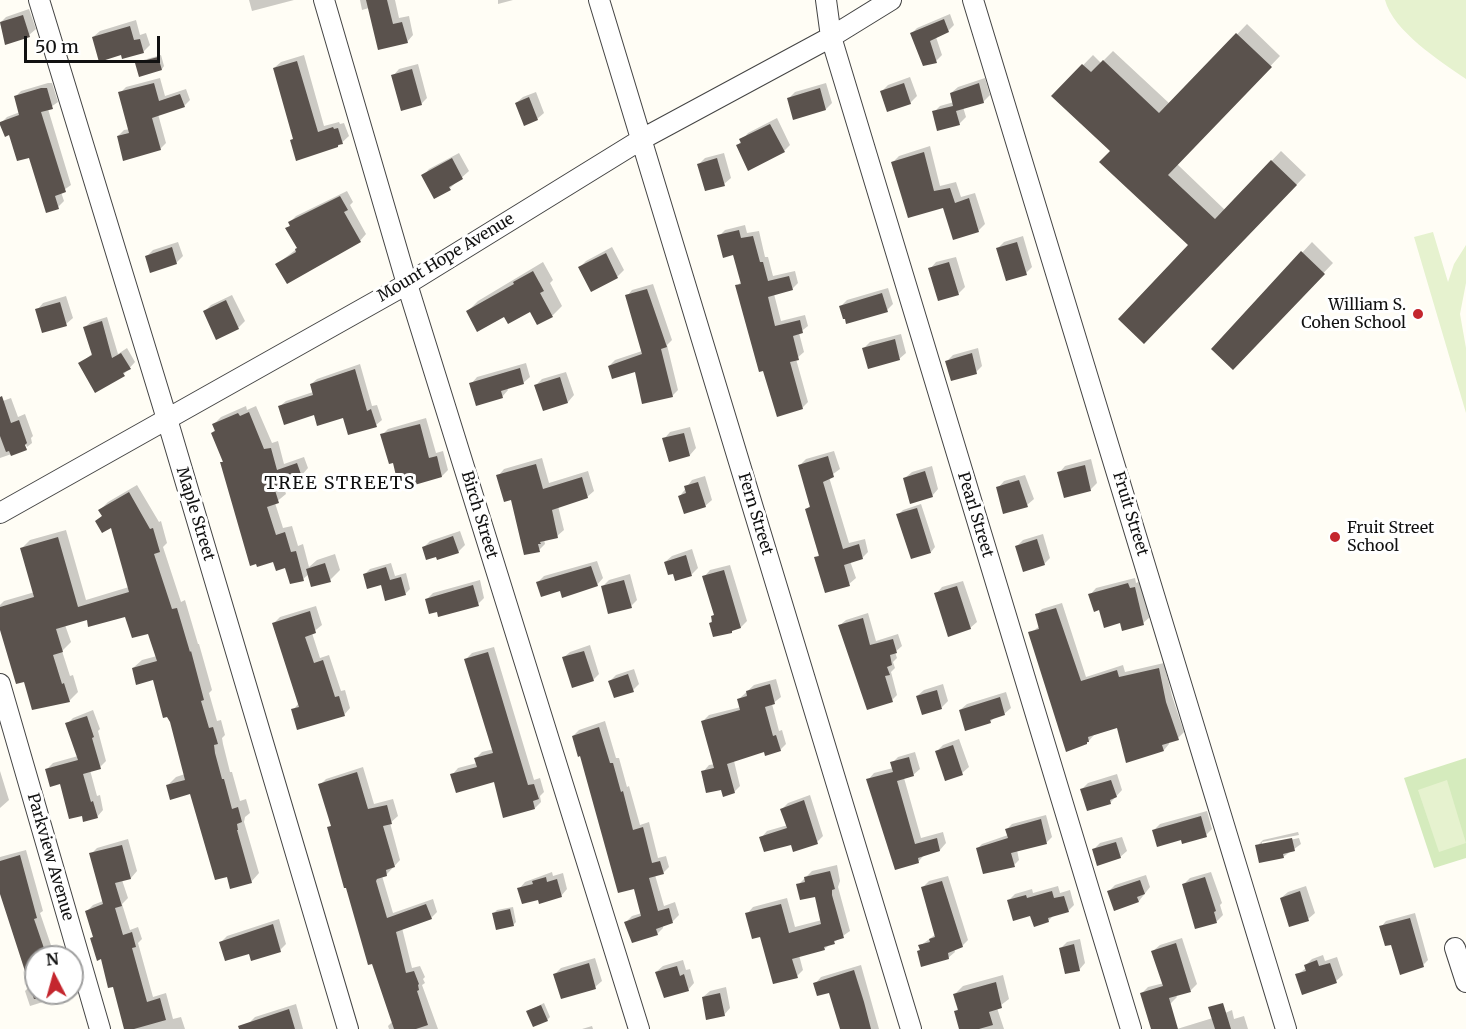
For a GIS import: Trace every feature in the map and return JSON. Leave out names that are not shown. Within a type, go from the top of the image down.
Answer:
[{"type":"street","name":"Maple Street","points":[[39,0],[167,419],[348,1029]]},
{"type":"street","name":"Birch Street","points":[[324,0],[407,284],[639,1029]]},
{"type":"street","name":"Fern Street","points":[[599,0],[911,1029]]},
{"type":"street","name":"Pearl Street","points":[[826,0],[831,37],[1131,1029]]},
{"type":"street","name":"Mount Hope Avenue","points":[[0,513],[407,284],[642,140],[831,37],[891,0]]},
{"type":"street","name":"Fruit Street","points":[[973,0],[1286,1029]]},
{"type":"street","name":"Parkview Avenue","points":[[0,684],[100,1029]]},
{"type":"street","points":[[1455,948],[1466,981]]},
{"type":"green space","points":[[1385,0],[1466,0],[1466,79],[1407,34],[1397,23]]},
{"type":"green space","points":[[1433,232],[1448,282],[1454,264],[1466,245],[1466,283],[1460,314],[1466,348],[1466,413],[1414,237]]},
{"type":"green space","points":[[1466,758],[1466,858],[1434,868],[1404,778]]},
{"type":"green space","points":[[1447,780],[1466,843],[1439,852],[1418,790]]},
{"type":"building","points":[[366,0],[387,0],[393,24],[402,22],[408,43],[378,50]]},
{"type":"building","points":[[23,15],[30,37],[5,45],[0,22]]},
{"type":"building","points":[[944,19],[949,32],[930,41],[937,63],[923,66],[910,33]]},
{"type":"building","points":[[130,26],[134,40],[140,39],[144,53],[122,59],[121,55],[99,62],[92,37]]},
{"type":"building","points":[[1236,33],[1272,67],[1168,175],[1215,219],[1271,160],[1297,185],[1144,344],[1118,319],[1188,245],[1099,162],[1110,151],[1051,96],[1082,64],[1091,72],[1103,60],[1159,113]]},
{"type":"building","points":[[158,57],[162,70],[139,77],[135,63]]},
{"type":"building","points":[[297,61],[318,132],[333,127],[338,128],[343,144],[296,161],[290,140],[293,139],[273,68]]},
{"type":"building","points":[[412,69],[422,105],[401,111],[391,75]]},
{"type":"building","points":[[154,83],[159,101],[180,94],[185,107],[152,118],[161,150],[123,161],[117,136],[129,133],[118,92]]},
{"type":"building","points":[[904,83],[911,104],[887,112],[880,91]]},
{"type":"building","points":[[979,83],[984,103],[956,111],[960,125],[937,131],[932,111],[953,106],[950,93]]},
{"type":"building","points":[[47,88],[53,109],[41,112],[66,192],[55,196],[59,209],[46,213],[29,158],[17,161],[9,135],[5,137],[0,125],[0,122],[19,115],[14,96]]},
{"type":"building","points":[[820,88],[826,110],[793,120],[787,98]]},
{"type":"building","points":[[529,97],[538,120],[524,126],[515,103]]},
{"type":"building","points":[[770,124],[785,152],[748,171],[736,145],[741,143],[739,139]]},
{"type":"building","points":[[924,152],[934,191],[950,188],[955,203],[969,198],[979,232],[953,240],[943,208],[908,218],[891,162]]},
{"type":"building","points":[[452,158],[463,179],[449,187],[451,190],[434,199],[421,175]]},
{"type":"building","points":[[717,158],[725,186],[705,191],[697,164]]},
{"type":"building","points":[[340,196],[348,210],[344,212],[361,242],[287,284],[275,264],[296,252],[297,248],[285,228],[290,226],[288,222]]},
{"type":"building","points":[[739,230],[741,238],[753,236],[768,281],[789,276],[793,290],[768,297],[775,326],[800,320],[803,333],[793,336],[799,360],[790,362],[803,409],[777,417],[763,371],[759,372],[735,285],[741,284],[733,255],[723,258],[717,235]]},
{"type":"building","points":[[1017,242],[1027,275],[1006,281],[996,248]]},
{"type":"building","points":[[172,247],[177,264],[150,273],[145,256]]},
{"type":"building","points":[[1301,251],[1325,274],[1233,370],[1211,349]]},
{"type":"building","points":[[606,253],[618,278],[591,292],[578,267]]},
{"type":"building","points":[[949,262],[959,295],[938,301],[928,268]]},
{"type":"building","points":[[533,271],[544,291],[540,293],[553,317],[537,325],[530,312],[508,324],[504,317],[477,332],[466,311]]},
{"type":"building","points":[[647,289],[667,347],[661,349],[673,397],[642,404],[635,372],[612,379],[608,366],[642,354],[625,295]]},
{"type":"building","points":[[882,293],[888,312],[846,324],[839,306]]},
{"type":"building","points":[[226,300],[239,329],[216,340],[203,311]]},
{"type":"building","points":[[60,302],[67,326],[42,333],[35,309]]},
{"type":"building","points":[[102,321],[112,358],[121,353],[131,369],[123,373],[125,376],[95,393],[78,363],[92,355],[83,327]]},
{"type":"building","points":[[895,339],[900,360],[868,369],[862,348]]},
{"type":"building","points":[[972,353],[977,374],[951,381],[945,361]]},
{"type":"building","points":[[520,368],[524,384],[501,391],[503,398],[476,406],[469,383]]},
{"type":"building","points":[[355,369],[367,411],[371,409],[377,427],[348,435],[343,418],[317,426],[314,415],[284,425],[278,406],[313,395],[310,384]]},
{"type":"building","points":[[560,377],[568,403],[543,411],[534,385]]},
{"type":"building","points":[[2,396],[11,423],[19,420],[27,443],[25,445],[27,450],[11,456],[9,451],[6,452],[0,436],[0,397]]},
{"type":"building","points":[[249,412],[264,449],[271,448],[277,470],[297,463],[302,477],[274,487],[279,503],[267,507],[276,535],[285,532],[291,552],[296,551],[304,581],[290,584],[285,568],[276,571],[273,562],[257,567],[256,564],[250,566],[220,462],[223,462],[211,433],[215,431],[212,424],[238,413],[240,416]]},
{"type":"building","points":[[420,424],[429,458],[437,456],[442,477],[411,486],[408,477],[397,480],[393,463],[389,464],[380,434]]},
{"type":"building","points":[[684,433],[690,456],[669,462],[662,438]]},
{"type":"building","points":[[828,456],[834,477],[823,482],[843,549],[859,544],[863,559],[844,565],[850,586],[825,593],[814,557],[819,556],[805,509],[810,507],[798,465]]},
{"type":"building","points":[[536,464],[543,489],[582,477],[588,498],[552,510],[558,538],[540,542],[541,544],[538,544],[540,552],[524,555],[511,500],[504,502],[496,475]]},
{"type":"building","points":[[1085,465],[1091,491],[1064,498],[1057,472]]},
{"type":"building","points":[[925,471],[933,497],[910,504],[903,478]]},
{"type":"building","points":[[1019,480],[1028,507],[1003,514],[996,487]]},
{"type":"building","points":[[698,482],[706,507],[684,514],[678,496],[686,493],[684,486]]},
{"type":"building","points":[[129,492],[150,529],[153,528],[160,552],[154,554],[172,609],[177,608],[191,651],[204,700],[201,701],[209,728],[213,727],[218,744],[214,745],[222,779],[224,779],[232,809],[238,807],[242,822],[237,824],[237,830],[252,883],[230,889],[227,877],[215,880],[190,794],[170,800],[166,785],[185,780],[170,722],[167,717],[163,718],[153,680],[136,685],[132,668],[157,661],[148,634],[132,638],[125,617],[88,627],[87,620],[56,629],[63,652],[53,655],[70,702],[32,710],[24,682],[16,684],[0,630],[0,607],[34,597],[20,548],[58,537],[78,607],[129,592],[111,528],[102,533],[95,521],[102,516],[98,510]]},
{"type":"building","points":[[917,508],[931,553],[911,559],[896,514]]},
{"type":"building","points":[[453,536],[459,553],[437,560],[436,557],[426,560],[422,547]]},
{"type":"building","points":[[1037,539],[1045,565],[1023,572],[1015,546]]},
{"type":"building","points":[[686,555],[692,576],[675,581],[673,574],[668,575],[664,562]]},
{"type":"building","points":[[325,563],[331,582],[311,587],[306,569]]},
{"type":"building","points":[[591,566],[598,586],[562,598],[560,591],[541,597],[536,582]]},
{"type":"building","points":[[386,567],[390,580],[401,577],[406,595],[385,601],[381,585],[367,589],[363,574]]},
{"type":"building","points":[[724,570],[741,628],[732,633],[713,637],[709,623],[712,622],[711,616],[714,615],[702,576]]},
{"type":"building","points":[[624,580],[632,608],[608,614],[601,586]]},
{"type":"building","points":[[1128,583],[1130,588],[1135,587],[1144,625],[1122,631],[1120,623],[1104,628],[1099,610],[1094,612],[1088,594]]},
{"type":"building","points":[[473,585],[479,606],[438,617],[437,612],[429,614],[425,599]]},
{"type":"building","points":[[957,586],[971,629],[948,637],[934,593]]},
{"type":"building","points":[[1056,608],[1081,681],[1117,670],[1119,677],[1159,668],[1166,702],[1179,740],[1162,745],[1164,751],[1126,763],[1117,728],[1088,737],[1087,744],[1066,752],[1028,632],[1039,629],[1035,614]]},
{"type":"building","points":[[310,611],[316,633],[305,637],[314,663],[323,660],[335,697],[339,696],[345,716],[297,730],[291,709],[299,707],[272,623]]},
{"type":"building","points":[[863,618],[870,645],[893,639],[897,653],[890,655],[892,665],[887,667],[890,675],[885,676],[893,702],[867,710],[838,625]]},
{"type":"building","points":[[584,651],[594,681],[572,688],[562,657]]},
{"type":"building","points":[[488,652],[528,785],[534,784],[539,799],[533,801],[535,809],[503,818],[494,782],[456,793],[450,774],[477,767],[474,758],[493,753],[464,659]]},
{"type":"building","points":[[628,674],[634,692],[614,698],[608,681]]},
{"type":"building","points":[[770,684],[775,704],[765,707],[773,736],[776,735],[781,751],[765,756],[764,752],[727,764],[735,793],[723,797],[721,790],[706,793],[701,771],[714,768],[701,721],[740,710],[737,699],[747,696],[746,691]]},
{"type":"building","points":[[937,690],[942,709],[922,715],[916,696]]},
{"type":"building","points":[[1000,697],[1005,715],[990,720],[991,723],[965,731],[959,710]]},
{"type":"building","points":[[87,716],[101,769],[83,774],[98,818],[83,822],[82,816],[69,819],[60,784],[50,787],[45,769],[78,760],[65,723]]},
{"type":"building","points":[[599,727],[610,763],[613,763],[621,792],[623,791],[633,830],[643,827],[652,863],[660,861],[664,874],[649,878],[658,911],[669,908],[673,923],[656,929],[658,935],[632,943],[624,922],[641,916],[634,889],[618,893],[580,756],[578,757],[572,736]]},
{"type":"building","points":[[953,745],[963,775],[945,781],[935,751]]},
{"type":"building","points":[[909,757],[914,776],[897,781],[915,844],[937,838],[940,851],[918,858],[919,863],[895,870],[866,779],[893,772],[890,762]]},
{"type":"building","points":[[357,772],[368,809],[387,805],[392,824],[383,826],[395,867],[386,870],[387,876],[376,881],[387,918],[426,904],[432,919],[396,932],[406,973],[414,971],[419,984],[417,991],[428,1025],[416,1029],[394,1029],[372,964],[368,965],[327,827],[331,826],[318,784]]},
{"type":"building","points":[[1111,780],[1117,797],[1110,800],[1111,804],[1087,811],[1080,789]]},
{"type":"building","points":[[804,800],[818,844],[793,852],[791,845],[764,852],[759,837],[787,828],[780,809]]},
{"type":"building","points":[[1201,816],[1207,837],[1182,844],[1181,840],[1157,847],[1152,830]]},
{"type":"building","points":[[1041,819],[1047,844],[1011,853],[1015,867],[983,874],[976,848],[1008,838],[1005,829]]},
{"type":"building","points":[[1292,838],[1295,851],[1283,854],[1284,858],[1259,863],[1255,845]]},
{"type":"building","points":[[1116,842],[1121,858],[1097,866],[1092,849]]},
{"type":"building","points":[[122,845],[131,879],[115,883],[122,906],[115,908],[123,935],[132,932],[136,947],[132,948],[147,1002],[160,998],[166,1020],[134,1029],[124,1029],[113,987],[108,988],[101,959],[97,961],[85,911],[103,904],[89,853]]},
{"type":"building","points":[[20,855],[37,918],[34,919],[43,945],[24,945],[24,968],[0,894],[0,861]]},
{"type":"building","points":[[830,871],[835,889],[832,890],[832,895],[844,938],[824,947],[825,950],[792,959],[798,978],[773,984],[760,937],[752,939],[745,913],[781,904],[789,933],[821,924],[815,897],[800,900],[796,884],[805,882],[804,877]]},
{"type":"building","points":[[546,877],[547,882],[557,879],[562,897],[539,904],[538,900],[522,904],[517,888],[533,884],[532,881]]},
{"type":"building","points":[[1205,877],[1216,911],[1214,912],[1217,923],[1195,929],[1182,884]]},
{"type":"building","points":[[1140,880],[1145,894],[1137,897],[1139,902],[1114,911],[1107,891]]},
{"type":"building","points":[[942,881],[963,947],[948,953],[949,959],[921,967],[917,951],[920,950],[918,945],[930,942],[929,939],[935,937],[921,887]]},
{"type":"building","points":[[1052,891],[1054,898],[1064,896],[1069,912],[1048,918],[1049,922],[1034,927],[1030,916],[1013,921],[1007,900],[1026,895],[1027,898]]},
{"type":"building","points":[[1300,891],[1309,921],[1289,927],[1280,898]]},
{"type":"building","points":[[510,909],[514,926],[496,930],[492,913]]},
{"type":"building","points":[[1410,918],[1424,967],[1400,975],[1391,945],[1385,946],[1379,926]]},
{"type":"building","points":[[273,924],[281,952],[251,961],[249,954],[225,961],[219,942]]},
{"type":"building","points":[[1176,943],[1191,992],[1169,998],[1178,1029],[1151,1029],[1140,993],[1163,986],[1151,951]]},
{"type":"building","points":[[1074,944],[1080,971],[1065,974],[1059,948]]},
{"type":"building","points":[[1317,960],[1319,966],[1330,963],[1337,983],[1302,995],[1295,974],[1306,971],[1304,965]]},
{"type":"building","points":[[589,963],[596,989],[561,999],[553,974]]},
{"type":"building","points":[[677,966],[680,976],[684,974],[689,991],[664,998],[655,972]]},
{"type":"building","points":[[854,970],[871,1029],[840,1029],[829,993],[817,996],[813,983]]},
{"type":"building","points":[[996,982],[1002,1008],[989,1012],[993,1025],[979,1029],[959,1029],[954,1011],[958,1010],[953,994]]},
{"type":"building","points":[[720,993],[725,1016],[706,1020],[702,997]]},
{"type":"building","points":[[1223,1003],[1231,1029],[1215,1029],[1208,1007]]},
{"type":"building","points":[[541,1005],[548,1021],[533,1027],[526,1011]]},
{"type":"building","points":[[289,1009],[295,1029],[239,1029],[238,1026]]},
{"type":"place","name":"William S. Cohen School","points":[[1418,314]]},
{"type":"place","name":"Fruit Street School","points":[[1335,537]]},
{"type":"district","name":"TREE STREETS","points":[[340,484]]}]
